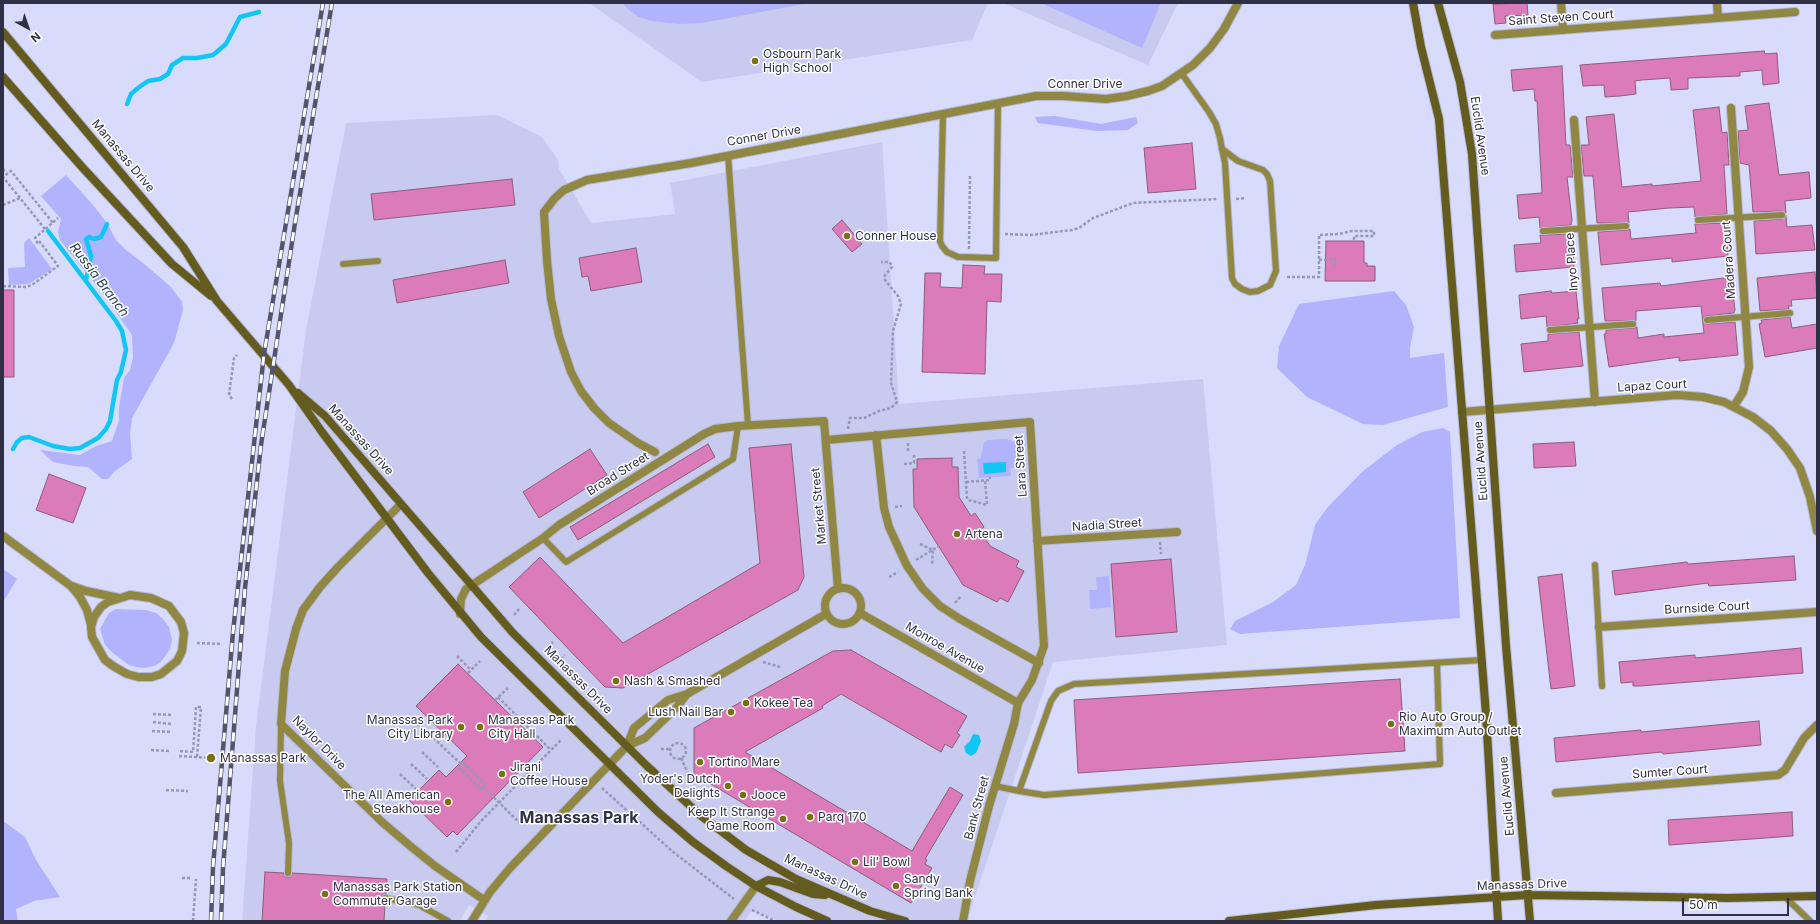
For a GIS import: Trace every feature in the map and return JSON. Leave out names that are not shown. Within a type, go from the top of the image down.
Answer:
[{"type":"main road","name":"Euclid Avenue","points":[[1413,3],[1421,47],[1439,119],[1482,660],[1498,921]]},
{"type":"main road","name":"Euclid Avenue","points":[[1438,3],[1460,82],[1472,154],[1506,646],[1530,921]]},
{"type":"main road","name":"Manassas Drive","points":[[3,32],[183,247],[217,301],[289,385],[322,432],[386,517],[460,614],[481,638],[658,812],[693,842],[756,886],[827,921]]},
{"type":"main road","name":"Manassas Drive","points":[[3,77],[82,167],[172,264],[217,301]]},
{"type":"main road","name":"Manassas Drive","points":[[289,385],[325,416],[513,633],[627,746],[683,799],[725,835],[746,850],[796,879],[870,911],[905,921]]},
{"type":"main road","points":[[756,886],[768,880],[780,882],[813,894],[834,896]]},
{"type":"main road","name":"Manassas Drive","points":[[1229,921],[1376,905],[1497,896],[1817,896]]},
{"type":"street","name":"Conner Drive","points":[[655,452],[638,443],[609,422],[594,408],[581,391],[571,372],[559,336],[551,299],[544,212],[555,198],[564,190],[586,180],[867,130],[1036,96],[1106,99],[1127,96],[1162,86],[1182,74],[1210,48],[1224,29],[1238,3]]},
{"type":"street","points":[[1561,3],[1563,30]]},
{"type":"street","points":[[1717,3],[1718,18]]},
{"type":"street","name":"Saint Steven Court","points":[[1495,35],[1795,12]]},
{"type":"street","name":"Madera Court","points":[[1731,108],[1745,316],[1750,367],[1743,392],[1734,406]]},
{"type":"street","name":"Inyo Place","points":[[1574,120],[1595,402]]},
{"type":"street","name":"Lapaz Court","points":[[1462,412],[1677,395],[1703,397],[1734,406],[1753,417],[1771,431],[1787,449],[1800,468],[1810,497],[1817,531]]},
{"type":"street","name":"Broad Street","points":[[460,614],[463,592],[471,585],[543,538],[558,525],[704,434],[714,429],[738,426],[824,421]]},
{"type":"street","name":"Market Street","points":[[824,421],[838,589]]},
{"type":"street","name":"Lara Street","points":[[826,440],[1030,422],[1044,641],[1039,663],[1032,680],[1018,703]]},
{"type":"street","points":[[876,435],[884,508],[889,527],[907,566],[923,589],[940,606],[960,619],[1039,663]]},
{"type":"street","name":"Naylor Drive","points":[[401,504],[386,517],[338,567],[320,587],[303,610],[286,665],[281,724],[382,822],[435,866],[484,900]]},
{"type":"street","name":"Nadia Street","points":[[1037,541],[1177,532]]},
{"type":"street","points":[[3,536],[71,586],[80,597],[87,610],[92,637],[105,660],[127,674],[138,677],[152,677],[161,674],[177,661],[182,651],[184,642],[181,622],[175,612],[169,606],[151,598],[130,595],[108,602],[94,617],[91,627]]},
{"type":"street","points":[[71,586],[86,591],[120,598]]},
{"type":"street","points":[[844,588],[854,592],[860,602],[860,613],[852,622],[846,624],[834,622],[826,614],[825,602],[828,596],[838,589],[844,588]]},
{"type":"street","name":"Burnside Court","points":[[1599,627],[1817,612]]},
{"type":"street","name":"Monroe Avenue","points":[[860,613],[1018,703]]},
{"type":"street","points":[[472,921],[484,900],[524,852],[627,746],[634,728],[668,700],[687,694],[826,614]]},
{"type":"street","points":[[627,746],[645,738],[676,708],[687,694]]},
{"type":"street","name":"Bank Street","points":[[963,921],[970,881],[995,786],[1014,724],[1018,703]]},
{"type":"street","name":"Sumter Court","points":[[1556,793],[1773,776],[1785,770],[1804,738],[1817,725]]},
{"type":"street","points":[[731,921],[756,886]]},
{"type":"lane","points":[[1182,74],[1216,124],[1225,163],[1232,278],[1235,284],[1250,292],[1266,288],[1273,280],[1276,271],[1270,181],[1268,174],[1262,170],[1238,161],[1222,149]]},
{"type":"lane","points":[[943,114],[940,241],[947,252],[958,257],[996,258],[998,103]]},
{"type":"lane","points":[[728,155],[748,425]]},
{"type":"lane","points":[[1698,220],[1782,215]]},
{"type":"lane","points":[[1543,231],[1626,226]]},
{"type":"lane","points":[[343,264],[378,261]]},
{"type":"lane","points":[[1707,320],[1790,313]]},
{"type":"lane","points":[[1550,330],[1633,324]]},
{"type":"lane","points":[[543,538],[566,562],[733,459],[738,426]]},
{"type":"lane","points":[[1595,565],[1602,686]]},
{"type":"lane","points":[[1019,791],[1051,701],[1058,691],[1070,686],[1482,660]]},
{"type":"lane","points":[[995,786],[1044,795],[1440,764],[1437,663]]},
{"type":"lane","points":[[281,724],[280,781],[289,843],[288,873]]},
{"type":"lane","points":[[1784,897],[1810,921]]},
{"type":"lane","points":[[385,898],[419,905],[448,921]]},
{"type":"path","points":[[3,169],[7,174]]},
{"type":"path","points":[[45,229],[3,177],[11,171],[53,223]]},
{"type":"path","points":[[968,258],[970,175]]},
{"type":"path","points":[[3,205],[20,198]]},
{"type":"path","points":[[1016,235],[1031,236],[1072,230],[1079,228],[1093,218],[1132,204],[1246,198]]},
{"type":"path","points":[[3,286],[26,287],[32,285],[58,266],[40,242],[38,244],[34,238],[58,218]]},
{"type":"path","points":[[1287,277],[1319,277],[1319,235],[1339,234],[1352,231],[1374,232],[1374,236],[1354,236],[1354,241]]},
{"type":"path","points":[[1319,260],[1335,260],[1335,266]]},
{"type":"path","points":[[848,429],[850,418],[864,418],[879,411],[891,408],[897,402],[891,383],[893,331],[901,304],[898,296],[885,280],[885,275],[892,268],[892,265],[889,262],[881,262]]},
{"type":"path","points":[[232,399],[229,395],[234,358],[237,355]]},
{"type":"path","points":[[964,451],[967,498],[987,505],[985,480]]},
{"type":"path","points":[[904,464],[914,463],[914,455]]},
{"type":"path","points":[[966,482],[990,480],[990,477]]},
{"type":"path","points":[[920,544],[933,550]]},
{"type":"path","points":[[916,560],[939,546]]},
{"type":"path","points":[[932,564],[933,550]]},
{"type":"path","points":[[889,577],[897,572]]},
{"type":"path","points":[[514,615],[519,609]]},
{"type":"path","points":[[548,647],[553,642]]},
{"type":"path","points":[[197,643],[221,644]]},
{"type":"path","points":[[561,659],[565,655]]},
{"type":"path","points":[[457,656],[471,670]]},
{"type":"path","points":[[468,673],[480,661]]},
{"type":"path","points":[[495,700],[508,688]]},
{"type":"path","points":[[498,697],[551,750]]},
{"type":"path","points":[[180,751],[193,752],[196,707],[201,707],[197,757]]},
{"type":"path","points":[[153,714],[172,716]]},
{"type":"path","points":[[406,736],[422,721]]},
{"type":"path","points":[[152,722],[171,724]]},
{"type":"path","points":[[152,731],[170,732]]},
{"type":"path","points":[[426,731],[461,764],[463,762],[485,784],[483,786],[522,824]]},
{"type":"path","points":[[456,852],[472,831],[499,802],[561,740]]},
{"type":"path","points":[[661,749],[670,749],[675,744],[682,745],[685,752],[681,758]]},
{"type":"path","points":[[670,749],[672,756],[681,758]]},
{"type":"path","points":[[150,750],[169,751]]},
{"type":"path","points":[[422,752],[438,767]]},
{"type":"path","points":[[179,756],[211,758]]},
{"type":"path","points":[[681,758],[691,780]]},
{"type":"path","points":[[411,764],[427,779]]},
{"type":"path","points":[[461,764],[458,767],[481,789],[483,786]]},
{"type":"path","points":[[400,774],[416,789]]},
{"type":"path","points":[[166,790],[188,791]]},
{"type":"path","points":[[606,791],[672,851],[735,900]]},
{"type":"path","points":[[182,878],[194,879],[193,921]]},
{"type":"path","points":[[749,908],[775,921]]},
{"type":"shaded area","name":"Osbourn Park High School","points":[[589,3],[988,3],[972,40],[702,82]]},
{"type":"shaded area","points":[[622,3],[809,3],[702,23],[679,24],[651,21],[639,17]]},
{"type":"shaded area","points":[[1003,3],[1178,3],[1148,65]]},
{"type":"shaded area","points":[[1041,3],[1161,3],[1142,48]]},
{"type":"shaded area","points":[[497,115],[542,137],[558,160],[559,169],[591,223],[675,214],[670,183],[882,142],[899,404],[1203,379],[1227,645],[1053,662],[967,921],[780,921],[752,910],[745,921],[486,921],[488,916],[469,905],[460,921],[242,921],[256,726],[306,330],[346,123]]},
{"type":"shaded area","points":[[1055,116],[1101,124],[1136,117],[1138,123],[1128,130],[1097,131],[1038,123],[1035,117]]},
{"type":"shaded area","points":[[66,175],[107,223],[116,240],[171,287],[182,302],[183,310],[174,343],[132,418],[130,434],[132,459],[115,471],[108,479],[102,479],[88,467],[53,462],[40,450],[80,455],[96,446],[112,441],[119,420],[119,407],[124,378],[130,370],[133,358],[132,335],[104,295],[60,240],[58,232],[61,219],[41,196]]},
{"type":"shaded area","points":[[29,238],[52,269],[29,284],[9,285],[8,268],[25,267],[24,243]]},
{"type":"shaded area","points":[[1394,291],[1406,305],[1414,327],[1410,348],[1410,358],[1444,353],[1448,407],[1383,425],[1363,424],[1307,397],[1277,368],[1279,346],[1299,304]]},
{"type":"shaded area","points":[[1443,428],[1450,432],[1460,618],[1240,634],[1230,629],[1235,621],[1273,602],[1296,585],[1305,565],[1315,525],[1327,508],[1363,471],[1397,445],[1422,432]]},
{"type":"shaded area","points":[[1007,439],[1016,443],[1019,447],[1021,468],[1010,468],[1011,476],[979,478],[977,459],[981,458],[984,443],[988,440]]},
{"type":"shaded area","points":[[1006,462],[1006,472],[984,474],[983,463]]},
{"type":"shaded area","points":[[3,569],[17,579],[3,602]]},
{"type":"shaded area","points":[[1109,576],[1111,607],[1090,609],[1089,590],[1097,590],[1096,577]]},
{"type":"shaded area","points":[[116,609],[146,610],[156,613],[163,619],[169,627],[172,640],[170,649],[161,662],[154,666],[145,668],[129,665],[105,645],[100,629],[109,613]]},
{"type":"shaded area","points":[[973,734],[979,735],[981,741],[976,753],[971,756],[966,753],[964,747],[970,741]]},
{"type":"shaded area","points":[[3,821],[25,837],[36,860],[60,897],[34,901],[16,909],[18,921],[3,921]]},
{"type":"building","points":[[1527,3],[1528,15],[1505,16],[1506,23],[1495,24],[1493,4]]},
{"type":"building","points":[[1764,51],[1765,54],[1777,53],[1779,83],[1763,85],[1762,70],[1740,72],[1740,76],[1688,78],[1688,89],[1671,90],[1670,78],[1635,81],[1636,94],[1605,97],[1604,85],[1583,86],[1580,65]]},
{"type":"building","points":[[1562,66],[1566,145],[1570,145],[1573,177],[1567,177],[1572,220],[1571,225],[1540,228],[1539,217],[1519,219],[1517,195],[1542,193],[1537,101],[1535,101],[1534,89],[1513,91],[1511,70]]},
{"type":"building","points":[[1769,103],[1779,175],[1809,172],[1811,198],[1785,201],[1786,213],[1782,211],[1753,212],[1749,165],[1740,163],[1738,131],[1748,130],[1745,106]]},
{"type":"building","points":[[1719,107],[1722,133],[1727,132],[1729,165],[1724,165],[1727,214],[1695,217],[1694,207],[1669,208],[1628,212],[1629,223],[1597,223],[1593,176],[1584,176],[1581,145],[1589,145],[1586,117],[1614,114],[1622,187],[1652,184],[1652,186],[1701,181],[1693,110]]},
{"type":"building","points":[[1192,143],[1196,189],[1148,193],[1144,148]]},
{"type":"building","points":[[512,179],[515,205],[374,220],[371,194]]},
{"type":"building","points":[[1786,216],[1787,227],[1812,225],[1815,250],[1756,254],[1754,221],[1782,219]]},
{"type":"building","name":"Conner House","points":[[842,220],[862,244],[852,252],[832,229]]},
{"type":"building","points":[[1728,223],[1730,243],[1727,243],[1728,256],[1672,262],[1672,258],[1601,265],[1598,232],[1630,229],[1631,239],[1696,233],[1695,224]]},
{"type":"building","points":[[1572,234],[1574,267],[1516,272],[1514,245],[1541,243],[1540,235]]},
{"type":"building","points":[[1326,241],[1364,241],[1364,263],[1367,263],[1367,266],[1375,266],[1375,281],[1325,281]]},
{"type":"building","points":[[636,248],[642,282],[591,291],[588,276],[582,277],[579,258]]},
{"type":"building","points":[[505,260],[509,283],[397,303],[393,280]]},
{"type":"building","points":[[963,265],[985,266],[984,274],[1002,274],[1001,302],[987,301],[985,374],[922,372],[925,273],[941,273],[940,287],[962,288]]},
{"type":"building","points":[[1815,272],[1817,298],[1791,300],[1792,306],[1788,306],[1789,309],[1760,311],[1757,278]]},
{"type":"building","points":[[1731,277],[1735,310],[1734,313],[1706,316],[1703,318],[1703,321],[1707,324],[1735,322],[1738,355],[1679,361],[1679,357],[1609,367],[1604,334],[1606,334],[1606,330],[1637,327],[1638,338],[1664,334],[1664,337],[1704,333],[1701,306],[1636,311],[1636,321],[1605,321],[1602,288],[1660,283],[1661,286]]},
{"type":"building","points":[[3,290],[14,290],[14,377],[3,377]]},
{"type":"building","points":[[1551,291],[1552,293],[1576,291],[1579,319],[1577,319],[1578,323],[1547,327],[1546,316],[1521,319],[1519,295]]},
{"type":"building","points":[[1790,317],[1792,328],[1817,324],[1817,348],[1765,357],[1759,324],[1762,323],[1761,320]]},
{"type":"building","points":[[1579,332],[1583,366],[1524,372],[1521,344],[1548,341],[1548,334]]},
{"type":"building","points":[[1574,442],[1576,466],[1534,468],[1533,444]]},
{"type":"building","points":[[708,444],[715,457],[578,540],[570,527]]},
{"type":"building","points":[[791,444],[804,577],[798,590],[623,688],[605,687],[509,587],[540,557],[623,643],[760,563],[749,448]]},
{"type":"building","points":[[590,449],[607,475],[539,518],[523,492]]},
{"type":"building","name":"Artena","points":[[952,458],[952,467],[958,467],[959,497],[971,516],[975,513],[984,527],[980,530],[990,546],[1019,561],[1016,567],[1024,571],[1008,602],[1000,598],[997,602],[963,585],[914,507],[913,469],[917,469],[917,459]]},
{"type":"building","points":[[49,474],[86,488],[73,523],[36,510]]},
{"type":"building","points":[[1794,556],[1796,580],[1709,586],[1708,583],[1615,595],[1612,571],[1687,562],[1688,564]]},
{"type":"building","points":[[1171,559],[1177,632],[1116,637],[1111,564]]},
{"type":"building","points":[[1562,574],[1575,686],[1551,689],[1538,577]]},
{"type":"building","points":[[1801,648],[1803,673],[1640,686],[1633,686],[1633,682],[1621,683],[1619,662],[1695,655],[1695,658]]},
{"type":"building","name":"Parq 170","points":[[851,650],[967,716],[957,733],[960,735],[952,748],[945,744],[941,752],[841,694],[822,706],[823,708],[745,752],[912,851],[950,787],[963,795],[925,859],[927,860],[925,864],[932,868],[911,903],[694,774],[694,728],[833,651]]},
{"type":"building","name":"Manassas Park City Hall","points":[[458,664],[543,747],[457,835],[453,831],[447,837],[409,800],[439,770],[446,777],[467,756],[416,706]]},
{"type":"building","points":[[1400,679],[1405,751],[1078,773],[1074,700]]},
{"type":"building","points":[[1759,721],[1761,745],[1663,754],[1662,752],[1556,762],[1554,738],[1641,730],[1641,732]]},
{"type":"building","points":[[1792,812],[1793,836],[1669,845],[1668,820]]},
{"type":"building","name":"Manassas Park Station Commuter Garage","points":[[265,872],[284,873],[287,877],[290,877],[292,873],[387,879],[386,894],[382,895],[381,897],[382,901],[385,903],[384,921],[262,921]]},
{"type":"waterway","points":[[127,104],[131,94],[138,88],[148,81],[160,79],[168,74],[172,65],[183,58],[197,58],[213,55],[226,44],[240,17],[259,12]]},
{"type":"waterway","points":[[86,280],[91,256],[86,239],[89,237],[94,239],[101,237],[107,224]]},
{"type":"waterway","name":"Russia Branch","points":[[13,449],[17,442],[22,438],[29,437],[53,446],[70,449],[80,448],[98,438],[106,429],[110,421],[117,380],[121,372],[126,350],[122,331],[116,321],[48,231]]},
{"type":"railway","points":[[211,921],[213,867],[233,632],[264,354],[323,3]]},
{"type":"railway","points":[[221,921],[223,868],[245,588],[261,445],[295,223],[332,3]]},
{"type":"place","name":"Osbourn Park High School","points":[[755,61]]},
{"type":"place","name":"Conner House","points":[[847,236]]},
{"type":"place","name":"Artena","points":[[957,534]]},
{"type":"place","name":"Nash & Smashed","points":[[616,681]]},
{"type":"place","name":"Kokee Tea","points":[[746,703]]},
{"type":"place","name":"Lush Nail Bar","points":[[731,712]]},
{"type":"place","name":"Rio Auto Group / Maximum Auto Outlet","points":[[1391,724]]},
{"type":"place","name":"Manassas Park City Library","points":[[461,727]]},
{"type":"place","name":"Manassas Park City Hall","points":[[480,727]]},
{"type":"place","name":"Manassas Park","points":[[211,758]]},
{"type":"place","name":"Tortino Mare","points":[[700,762]]},
{"type":"place","name":"Jirani Coffee House","points":[[502,774]]},
{"type":"place","name":"Yoder's Dutch Delights","points":[[728,786]]},
{"type":"place","name":"Jooce","points":[[743,795]]},
{"type":"place","name":"The All American Steakhouse","points":[[448,802]]},
{"type":"place","name":"Parq 170","points":[[810,817]]},
{"type":"place","name":"Keep It Strange Game Room","points":[[783,819]]},
{"type":"place","name":"Lil' Bowl","points":[[855,862]]},
{"type":"place","name":"Sandy Spring Bank","points":[[896,886]]},
{"type":"place","name":"Manassas Park Station Commuter Garage","points":[[325,894]]},
{"type":"district","name":"Manassas Park","points":[[579,818]]}]
